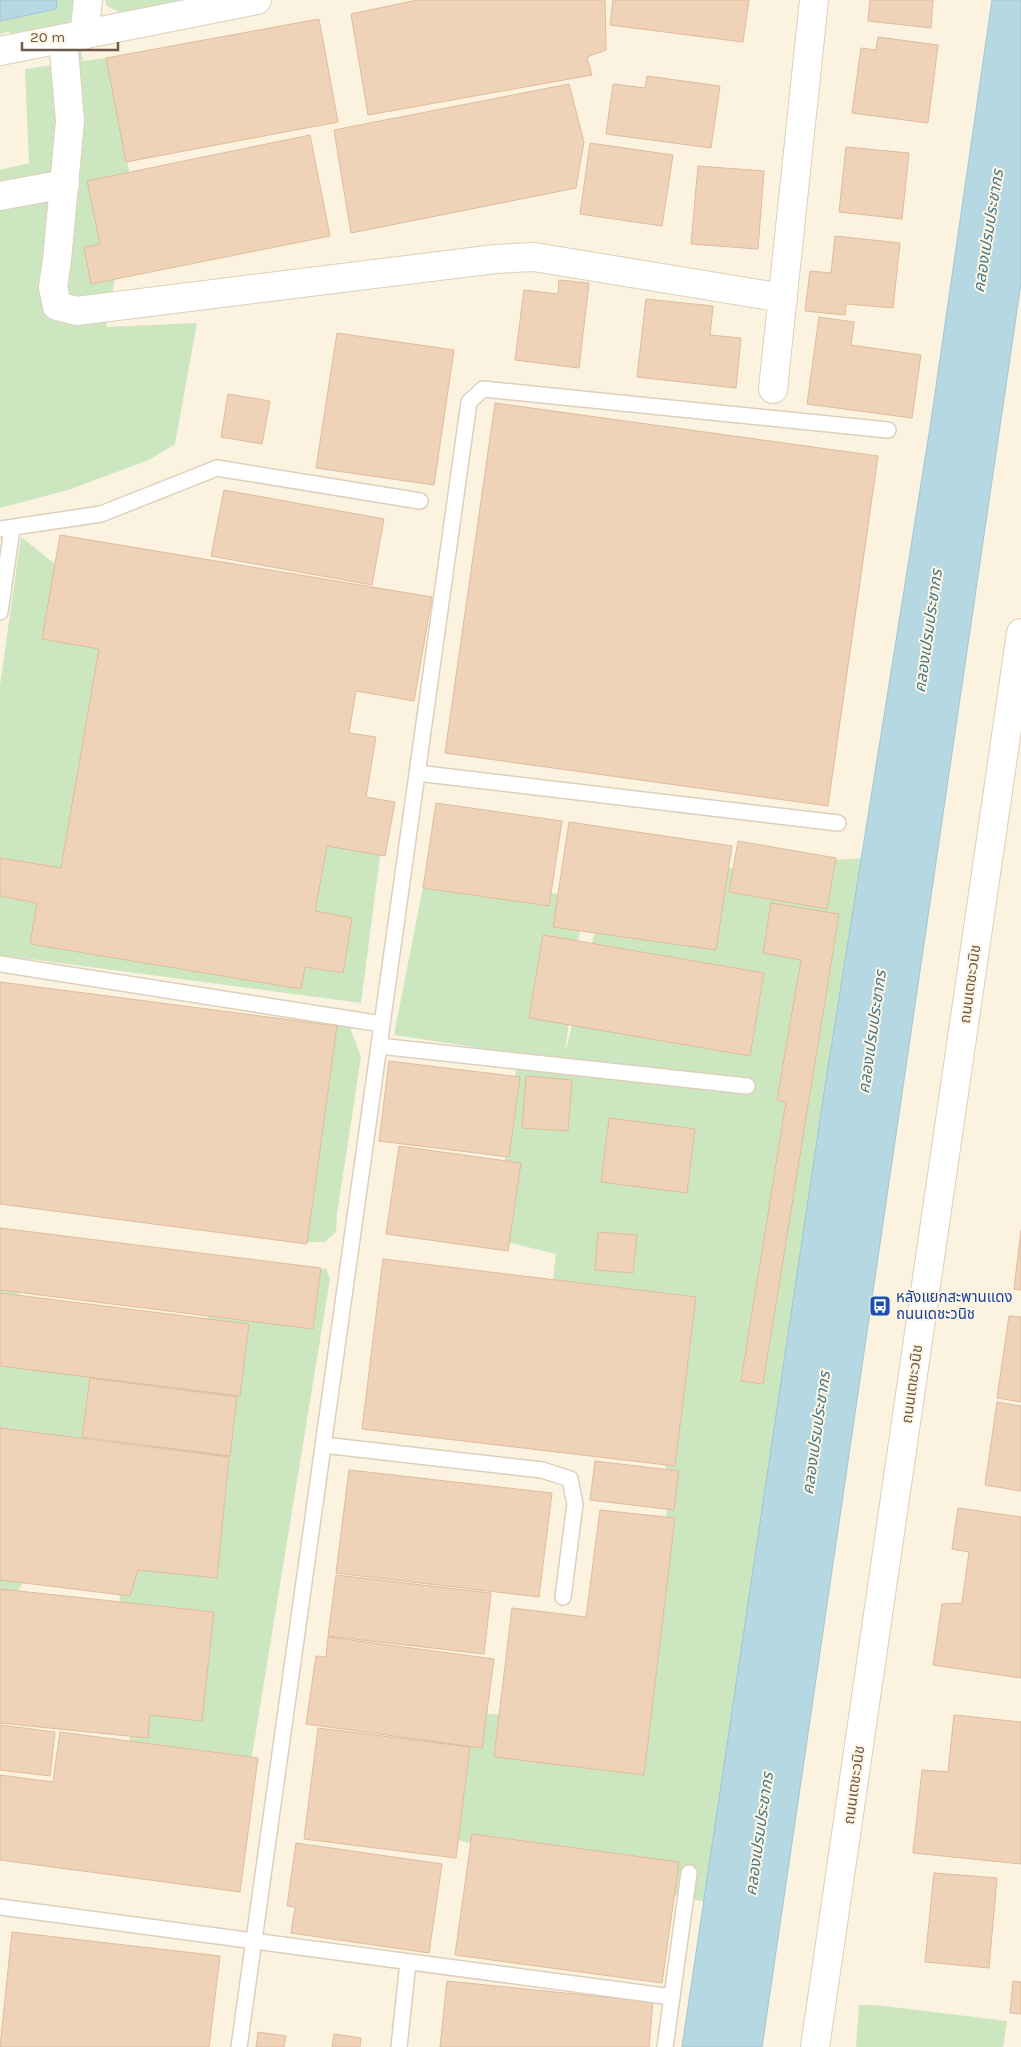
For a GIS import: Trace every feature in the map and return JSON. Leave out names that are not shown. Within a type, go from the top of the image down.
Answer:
[{"type":"street","points":[[88,0],[74,37],[65,184],[53,288],[57,306],[76,311],[495,259],[534,258],[783,298]]},
{"type":"street","points":[[0,51],[257,0]]},
{"type":"street","points":[[773,389],[814,0]]},
{"type":"street","points":[[0,196],[65,184]]},
{"type":"street","name":"ถนนเตชะวนิช","points":[[815,2047],[1021,633]]},
{"type":"street","points":[[823,1997],[831,2047]]},
{"type":"lane","points":[[239,2047],[469,402],[483,389],[888,430]]},
{"type":"lane","points":[[0,612],[6,529],[100,514],[217,468],[420,501]]},
{"type":"lane","points":[[417,772],[838,823]]},
{"type":"lane","points":[[0,964],[382,1024]]},
{"type":"lane","points":[[379,1046],[747,1086]]},
{"type":"lane","points":[[323,1445],[542,1470],[570,1479],[575,1504],[564,1596]]},
{"type":"lane","points":[[665,2047],[689,1874]]},
{"type":"lane","points":[[0,1907],[672,1997]]},
{"type":"lane","points":[[399,2047],[408,1962]]},
{"type":"green space","points":[[0,0],[73,0],[83,61],[106,58],[132,185],[106,327],[197,323],[175,444],[149,460],[68,490],[0,508],[0,170],[29,163],[25,69],[82,61],[8,32],[0,34]]},
{"type":"green space","points":[[105,0],[177,0],[177,2],[119,12],[107,6]]},
{"type":"green space","points":[[21,537],[384,826],[361,1003],[0,955],[0,685]]},
{"type":"green space","points":[[862,858],[704,1902],[434,1834],[468,1713],[632,1721],[669,1498],[664,1454],[551,1295],[556,1254],[495,1239],[516,1067],[562,1060],[394,1035],[424,882],[584,896],[565,1054],[597,922],[704,870]]},
{"type":"green space","points":[[315,1023],[350,1027],[361,1057],[337,1214],[336,1232],[325,1242],[288,1242]]},
{"type":"green space","points":[[326,1268],[330,1279],[249,1774],[131,1756],[116,1548],[217,1294]]},
{"type":"green space","points":[[0,1278],[104,1364],[76,1492],[0,1622]]},
{"type":"green space","points":[[859,2005],[876,2005],[1007,2021],[1003,2047],[856,2047]]},
{"type":"water","points":[[0,0],[57,0],[56,9],[0,21]]},
{"type":"water","name":"คลองเปรมประชากร","points":[[992,0],[1021,0],[1021,283],[762,2047],[682,2047],[825,1086],[931,421]]},
{"type":"building","points":[[417,0],[605,0],[606,50],[587,57],[592,75],[368,115],[351,14]]},
{"type":"building","points":[[613,0],[749,0],[743,42],[610,25]]},
{"type":"building","points":[[870,0],[933,0],[931,28],[868,21]]},
{"type":"building","points":[[319,19],[338,122],[126,162],[106,58]]},
{"type":"building","points":[[878,37],[938,45],[928,123],[852,113],[861,48],[876,50]]},
{"type":"building","points":[[647,76],[720,86],[711,148],[606,134],[613,84],[645,88]]},
{"type":"building","points":[[569,84],[584,142],[576,188],[351,233],[334,130]]},
{"type":"building","points":[[310,135],[330,236],[91,284],[84,247],[100,244],[87,181]]},
{"type":"building","points":[[590,143],[673,155],[662,226],[580,214]]},
{"type":"building","points":[[846,147],[909,153],[902,219],[839,212]]},
{"type":"building","points":[[698,166],[764,171],[758,249],[691,244]]},
{"type":"building","points":[[835,236],[900,243],[893,308],[846,304],[845,315],[805,311],[810,271],[831,273]]},
{"type":"building","points":[[559,280],[589,283],[579,368],[515,360],[524,290],[558,294]]},
{"type":"building","points":[[646,299],[713,306],[710,335],[741,338],[736,388],[637,377]]},
{"type":"building","points":[[819,317],[854,322],[851,345],[921,355],[912,418],[807,404]]},
{"type":"building","points":[[337,333],[454,350],[434,485],[316,468]]},
{"type":"building","points":[[228,394],[270,401],[262,444],[221,437]]},
{"type":"building","points":[[495,403],[878,456],[828,806],[445,753]]},
{"type":"building","points":[[224,490],[384,519],[372,585],[211,556]]},
{"type":"building","points":[[60,535],[432,597],[414,701],[356,691],[349,733],[376,737],[366,797],[395,802],[385,856],[327,846],[315,911],[352,918],[343,973],[305,967],[301,989],[30,944],[37,903],[0,896],[0,858],[61,868],[99,649],[42,639]]},
{"type":"building","points":[[436,803],[562,821],[549,906],[423,888]]},
{"type":"building","points":[[569,822],[732,846],[716,950],[553,927]]},
{"type":"building","points":[[738,841],[836,858],[827,909],[729,892]]},
{"type":"building","points":[[771,903],[839,914],[763,1384],[741,1381],[786,1102],[777,1100],[801,960],[763,953]]},
{"type":"building","points":[[543,935],[764,973],[750,1056],[529,1018]]},
{"type":"building","points":[[0,982],[337,1026],[307,1244],[0,1204]]},
{"type":"building","points":[[389,1061],[520,1077],[509,1157],[379,1141]]},
{"type":"building","points":[[526,1076],[572,1080],[568,1131],[522,1128]]},
{"type":"building","points":[[609,1118],[695,1129],[687,1193],[601,1182]]},
{"type":"building","points":[[399,1146],[521,1163],[508,1251],[386,1234]]},
{"type":"building","points":[[0,1228],[321,1268],[313,1329],[0,1290]]},
{"type":"building","points":[[1021,1230],[1021,1290],[1014,1289]]},
{"type":"building","points":[[598,1232],[637,1235],[633,1273],[595,1270]]},
{"type":"building","points":[[383,1259],[696,1297],[675,1466],[362,1429]]},
{"type":"building","points":[[0,1293],[249,1324],[240,1396],[0,1366]]},
{"type":"building","points":[[1009,1316],[1021,1317],[1021,1402],[997,1398]]},
{"type":"building","points":[[90,1378],[237,1397],[230,1456],[82,1437]]},
{"type":"building","points":[[997,1402],[1021,1406],[1021,1491],[985,1485]]},
{"type":"building","points":[[0,1428],[229,1457],[217,1578],[138,1570],[130,1596],[0,1580]]},
{"type":"building","points":[[595,1461],[679,1471],[674,1510],[590,1500]]},
{"type":"building","points":[[349,1470],[552,1493],[539,1597],[336,1573]]},
{"type":"building","points":[[958,1508],[1021,1517],[1021,1678],[933,1665],[942,1604],[962,1603],[969,1552],[952,1549]]},
{"type":"building","points":[[600,1510],[675,1518],[644,1775],[494,1757],[512,1608],[586,1617]]},
{"type":"building","points":[[336,1575],[491,1593],[484,1654],[328,1636]]},
{"type":"building","points":[[0,1589],[214,1612],[202,1721],[150,1715],[148,1738],[0,1723]]},
{"type":"building","points":[[328,1637],[494,1659],[482,1748],[306,1724],[316,1656],[326,1657]]},
{"type":"building","points":[[954,1715],[1021,1722],[1021,1864],[913,1853],[922,1770],[948,1772]]},
{"type":"building","points":[[0,1725],[55,1732],[50,1776],[0,1770]]},
{"type":"building","points":[[318,1728],[470,1747],[456,1858],[304,1839]]},
{"type":"building","points":[[60,1732],[258,1758],[240,1892],[0,1860],[0,1775],[53,1782]]},
{"type":"building","points":[[472,1834],[679,1862],[662,1983],[455,1955]]},
{"type":"building","points":[[296,1843],[442,1864],[429,1953],[291,1933],[295,1907],[287,1906]]},
{"type":"building","points":[[934,1873],[997,1878],[989,1968],[925,1962]]},
{"type":"building","points":[[12,1932],[220,1956],[209,2047],[0,2047]]},
{"type":"building","points":[[447,1981],[653,2002],[649,2047],[440,2047]]},
{"type":"building","points":[[1013,1981],[1021,1982],[1021,2014],[1010,2013]]},
{"type":"building","points":[[258,2032],[286,2036],[284,2047],[256,2047]]},
{"type":"building","points":[[334,2034],[361,2038],[360,2047],[332,2047]]},
{"type":"place","name":"หลังแยกสะพานแดง ถนนเดชะวนิช","points":[[880,1306]]}]
